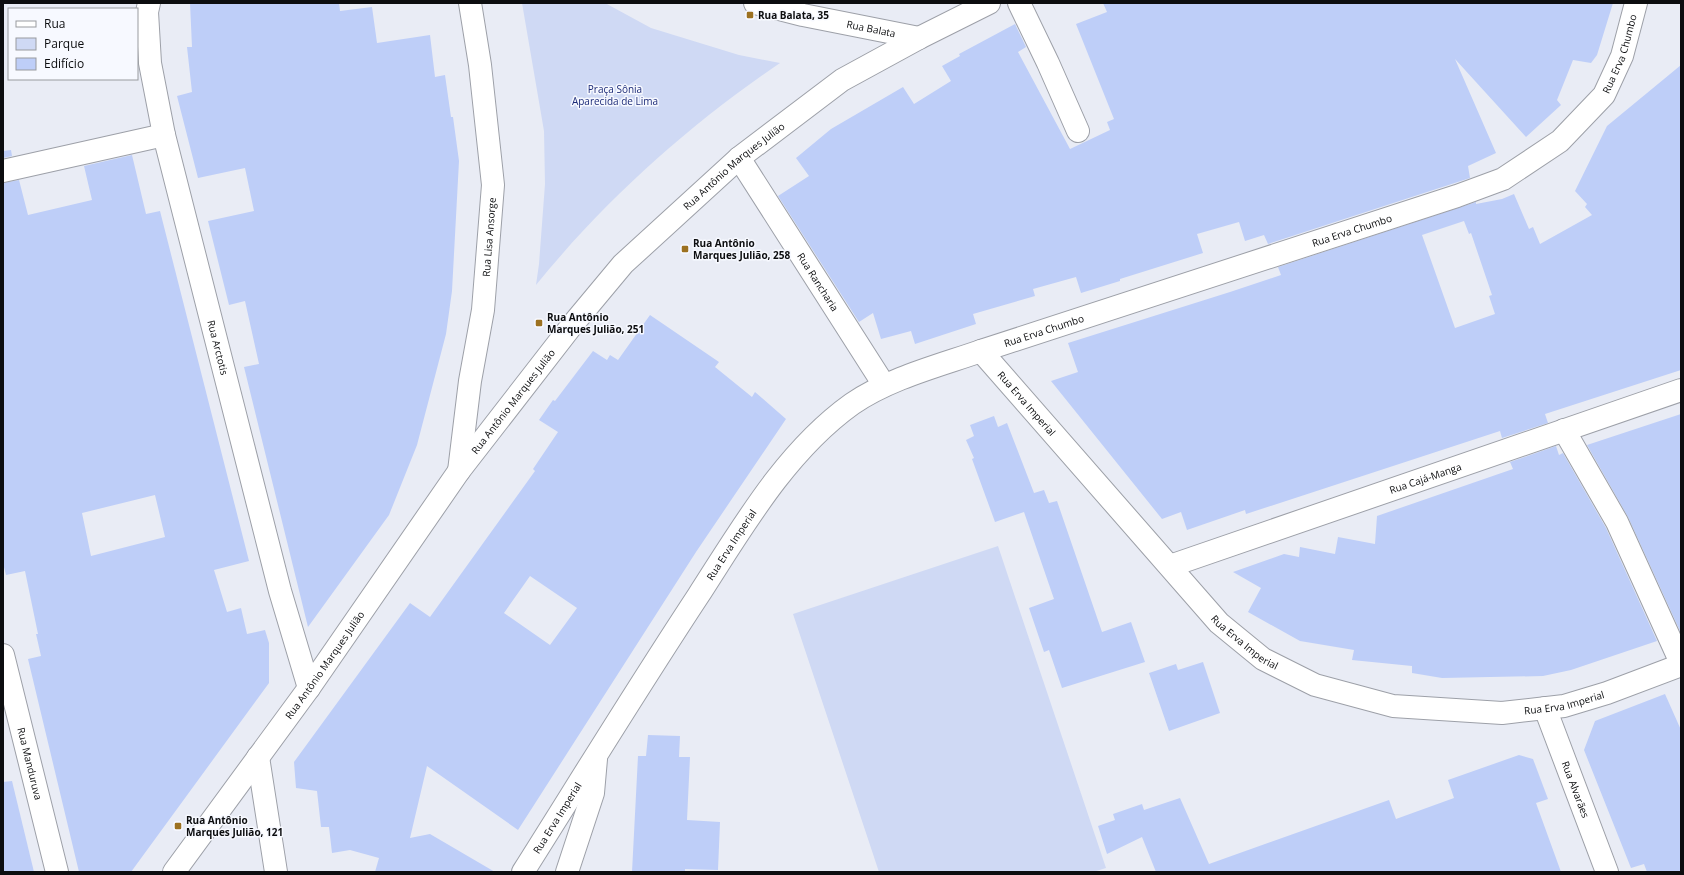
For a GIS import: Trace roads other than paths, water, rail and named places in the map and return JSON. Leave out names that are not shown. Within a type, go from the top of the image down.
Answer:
[{"type":"street","name":"Rua Arctotis","points":[[149,3],[147,12],[150,64],[164,135],[280,591],[309,688]]},
{"type":"street","name":"Rua Lisa Ansorge","points":[[459,471],[470,381],[483,310],[493,185],[480,65],[470,3]]},
{"type":"street","name":"Rua Balata","points":[[755,3],[803,15],[918,38]]},
{"type":"street","name":"Rua Antônio Marques Julião","points":[[174,872],[309,688],[459,471],[573,324],[623,264],[739,158],[842,80],[918,38],[990,3]]},
{"type":"street","points":[[1019,3],[1048,63],[1078,131]]},
{"type":"street","name":"Rua Erva Chumbo","points":[[981,351],[1155,286],[1457,196],[1502,179],[1560,141],[1604,95],[1622,56],[1636,3]]},
{"type":"street","points":[[3,171],[164,135]]},
{"type":"street","name":"Rua Rancharia","points":[[739,158],[884,386]]},
{"type":"street","name":"Rua Erva Imperial","points":[[523,872],[736,537],[791,461],[818,433],[852,404],[884,386],[981,351],[1224,628],[1263,659],[1315,685],[1393,706],[1502,713],[1564,706],[1607,693],[1681,664]]},
{"type":"street","name":"Rua Cajá-Manga","points":[[1170,566],[1681,390]]},
{"type":"street","points":[[1564,430],[1617,522],[1681,664]]},
{"type":"street","name":"Rua Manduruva","points":[[3,655],[57,872]]},
{"type":"street","name":"Rua Alvarães","points":[[1545,708],[1607,872]]},
{"type":"street","points":[[567,872],[593,792],[596,756]]},
{"type":"street","points":[[258,757],[276,872]]},
{"type":"place","name":"Rua Balata, 35","points":[[750,15]]},
{"type":"place","name":"Rua Antônio Marques Julião, 258","points":[[685,249]]},
{"type":"place","name":"Rua Antônio Marques Julião, 251","points":[[539,323]]},
{"type":"place","name":"Rua Antônio Marques Julião, 121","points":[[178,826]]},
{"type":"park label","name":"Praça Sônia Aparecida de Lima","points":[[615,94]]}]
